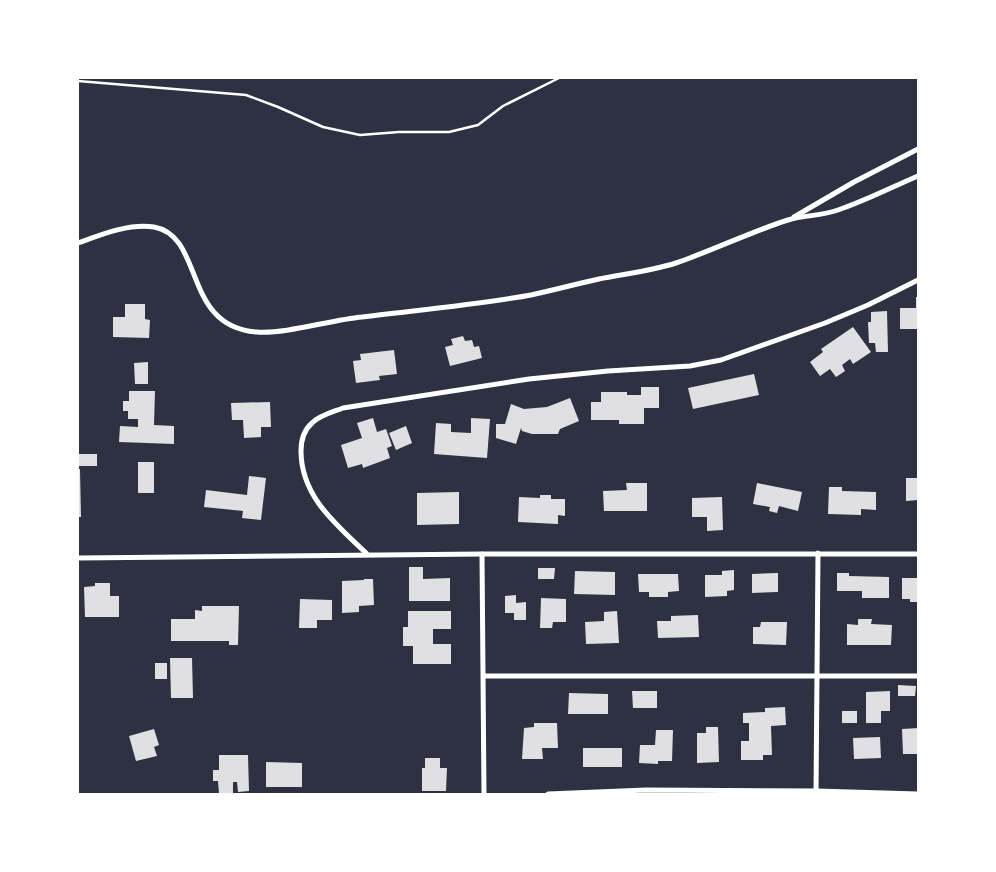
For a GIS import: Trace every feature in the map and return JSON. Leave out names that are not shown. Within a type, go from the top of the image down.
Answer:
[{"type":"street","points":[[789,220],[854,182],[918,149]]},
{"type":"street","points":[[78,243],[128,229],[152,227],[164,230],[172,236],[181,248],[203,296],[217,317],[232,328],[258,332],[282,330],[358,317],[442,308],[532,294],[637,272],[674,263],[789,220],[836,211],[918,176]]},
{"type":"street","points":[[367,554],[330,519],[312,494],[305,480],[301,465],[301,447],[304,434],[312,423],[321,417],[343,408],[496,383],[608,371],[690,366],[721,360],[825,323],[918,280]]},
{"type":"street","points":[[816,793],[818,553]]},
{"type":"street","points":[[78,558],[367,554],[918,554]]},
{"type":"street","points":[[482,554],[484,794]]},
{"type":"street","points":[[484,676],[918,676]]},
{"type":"street","points":[[548,794],[646,790],[918,794]]},
{"type":"path","points":[[78,82],[246,95],[323,127],[360,135],[399,132],[450,132],[478,125],[502,106],[559,78]]},
{"type":"building","points":[[916,297],[918,297],[918,329],[900,329],[900,308],[916,308]]},
{"type":"building","points":[[125,304],[145,304],[145,319],[150,320],[149,338],[113,337],[113,317],[125,317]]},
{"type":"building","points":[[887,311],[888,352],[876,352],[875,343],[869,343],[868,322],[871,322],[871,312]]},
{"type":"building","points":[[853,327],[871,352],[853,364],[850,359],[842,365],[845,371],[836,377],[830,369],[820,376],[810,362],[823,352],[821,349]]},
{"type":"building","points":[[463,336],[465,341],[472,340],[474,347],[479,346],[482,358],[450,366],[445,347],[453,345],[451,339]]},
{"type":"building","points":[[394,350],[397,374],[379,376],[380,380],[356,383],[353,361],[361,360],[360,354]]},
{"type":"building","points":[[148,362],[148,384],[135,384],[134,363]]},
{"type":"building","points":[[754,374],[759,395],[693,409],[688,388]]},
{"type":"building","points":[[641,387],[659,387],[659,408],[644,408],[644,424],[619,424],[619,420],[591,420],[591,402],[601,402],[601,392],[627,392],[627,395],[641,395]]},
{"type":"building","points":[[129,391],[155,391],[154,425],[174,426],[174,444],[119,442],[120,426],[138,427],[138,419],[128,419],[128,411],[123,411],[123,401],[129,401]]},
{"type":"building","points":[[570,398],[579,421],[560,429],[558,434],[532,434],[522,431],[521,428],[516,444],[496,438],[496,424],[505,424],[511,404],[524,409],[547,407]]},
{"type":"building","points":[[270,402],[271,427],[261,427],[261,437],[244,438],[243,420],[232,420],[231,403]]},
{"type":"building","points":[[373,418],[377,432],[386,429],[392,446],[387,448],[390,458],[363,468],[362,464],[348,468],[341,445],[362,438],[357,423]]},
{"type":"building","points":[[471,418],[490,419],[487,458],[434,454],[436,423],[451,424],[451,432],[471,433]]},
{"type":"building","points":[[406,426],[412,443],[396,450],[389,433]]},
{"type":"building","points":[[78,454],[97,454],[97,466],[78,466]]},
{"type":"building","points":[[138,462],[154,462],[154,493],[138,493]]},
{"type":"building","points":[[78,469],[80,469],[81,517],[78,517]]},
{"type":"building","points":[[249,476],[266,478],[261,520],[242,518],[243,511],[204,507],[206,490],[247,495]]},
{"type":"building","points":[[906,478],[918,478],[918,500],[906,501]]},
{"type":"building","points":[[626,483],[647,483],[647,511],[604,511],[603,491],[627,490]]},
{"type":"building","points":[[757,483],[802,492],[798,511],[779,506],[777,513],[769,511],[770,507],[753,504]]},
{"type":"building","points":[[829,487],[842,487],[842,491],[876,492],[876,510],[861,509],[861,515],[828,514]]},
{"type":"building","points":[[459,492],[459,524],[417,525],[417,493]]},
{"type":"building","points":[[540,495],[551,495],[551,499],[565,499],[565,516],[558,515],[558,524],[518,522],[519,497],[540,498]]},
{"type":"building","points":[[722,497],[723,530],[707,531],[707,517],[692,517],[692,498]]},
{"type":"building","points":[[409,567],[423,567],[423,579],[450,578],[450,601],[409,601]]},
{"type":"building","points":[[538,568],[555,568],[554,579],[538,579]]},
{"type":"building","points":[[734,570],[734,590],[727,591],[727,596],[705,597],[705,575],[722,575],[722,571]]},
{"type":"building","points":[[575,571],[615,572],[615,595],[574,594]]},
{"type":"building","points":[[778,573],[778,592],[752,593],[752,574]]},
{"type":"building","points":[[837,573],[849,573],[849,576],[889,577],[889,598],[862,598],[862,591],[837,591]]},
{"type":"building","points":[[638,574],[678,574],[679,591],[668,592],[668,597],[649,597],[649,592],[639,592]]},
{"type":"building","points":[[902,578],[918,578],[918,602],[902,599]]},
{"type":"building","points":[[373,579],[374,605],[359,606],[359,612],[342,613],[342,581]]},
{"type":"building","points":[[95,583],[110,583],[110,596],[119,596],[119,617],[85,617],[84,587],[95,586]]},
{"type":"building","points":[[516,595],[516,603],[526,602],[526,620],[514,620],[514,613],[505,613],[505,596]]},
{"type":"building","points":[[541,598],[566,599],[566,622],[553,622],[552,628],[540,628]]},
{"type":"building","points":[[300,599],[332,600],[332,620],[317,620],[317,628],[299,628]]},
{"type":"building","points":[[202,606],[239,606],[238,645],[229,645],[229,641],[171,641],[171,619],[195,619],[195,610],[202,611]]},
{"type":"building","points":[[408,611],[451,611],[451,629],[433,629],[433,644],[451,644],[451,664],[413,664],[413,646],[403,646],[403,627],[408,627]]},
{"type":"building","points":[[617,611],[619,643],[586,644],[585,622],[604,621],[604,612]]},
{"type":"building","points":[[698,615],[699,637],[658,638],[657,621],[671,621],[671,616]]},
{"type":"building","points":[[858,619],[872,619],[871,624],[892,625],[891,645],[847,645],[847,624],[858,625]]},
{"type":"building","points":[[761,622],[787,622],[786,645],[753,644],[753,627],[760,627]]},
{"type":"building","points":[[170,658],[192,658],[193,698],[171,698]]},
{"type":"building","points":[[155,663],[167,663],[167,679],[155,679]]},
{"type":"building","points":[[898,685],[916,686],[915,696],[898,696]]},
{"type":"building","points":[[632,691],[657,691],[657,708],[633,708]]},
{"type":"building","points":[[890,691],[890,711],[881,711],[881,723],[866,723],[866,692]]},
{"type":"building","points":[[569,693],[608,694],[608,714],[568,714]]},
{"type":"building","points":[[785,707],[786,725],[771,726],[772,755],[763,755],[763,760],[741,760],[741,741],[749,741],[749,723],[743,723],[743,713],[765,712],[765,708]]},
{"type":"building","points":[[842,711],[857,711],[857,723],[842,723]]},
{"type":"building","points":[[534,723],[557,723],[558,748],[542,748],[543,759],[522,759],[524,728],[534,727]]},
{"type":"building","points":[[706,727],[718,727],[719,762],[697,763],[697,733],[706,733]]},
{"type":"building","points":[[918,728],[918,754],[903,754],[902,729]]},
{"type":"building","points":[[154,729],[159,745],[154,747],[157,756],[136,761],[129,736]]},
{"type":"building","points":[[656,730],[673,730],[672,761],[658,761],[658,764],[639,763],[640,745],[655,745]]},
{"type":"building","points":[[880,737],[881,758],[854,759],[853,738]]},
{"type":"building","points":[[583,748],[622,748],[622,767],[583,767]]},
{"type":"building","points":[[219,755],[248,755],[249,791],[238,792],[237,782],[233,782],[233,794],[219,794],[218,781],[213,781],[213,770],[219,770]]},
{"type":"building","points":[[425,758],[440,758],[440,768],[447,768],[446,791],[422,791],[422,768],[425,768]]},
{"type":"building","points":[[266,762],[302,763],[302,787],[266,787]]}]
